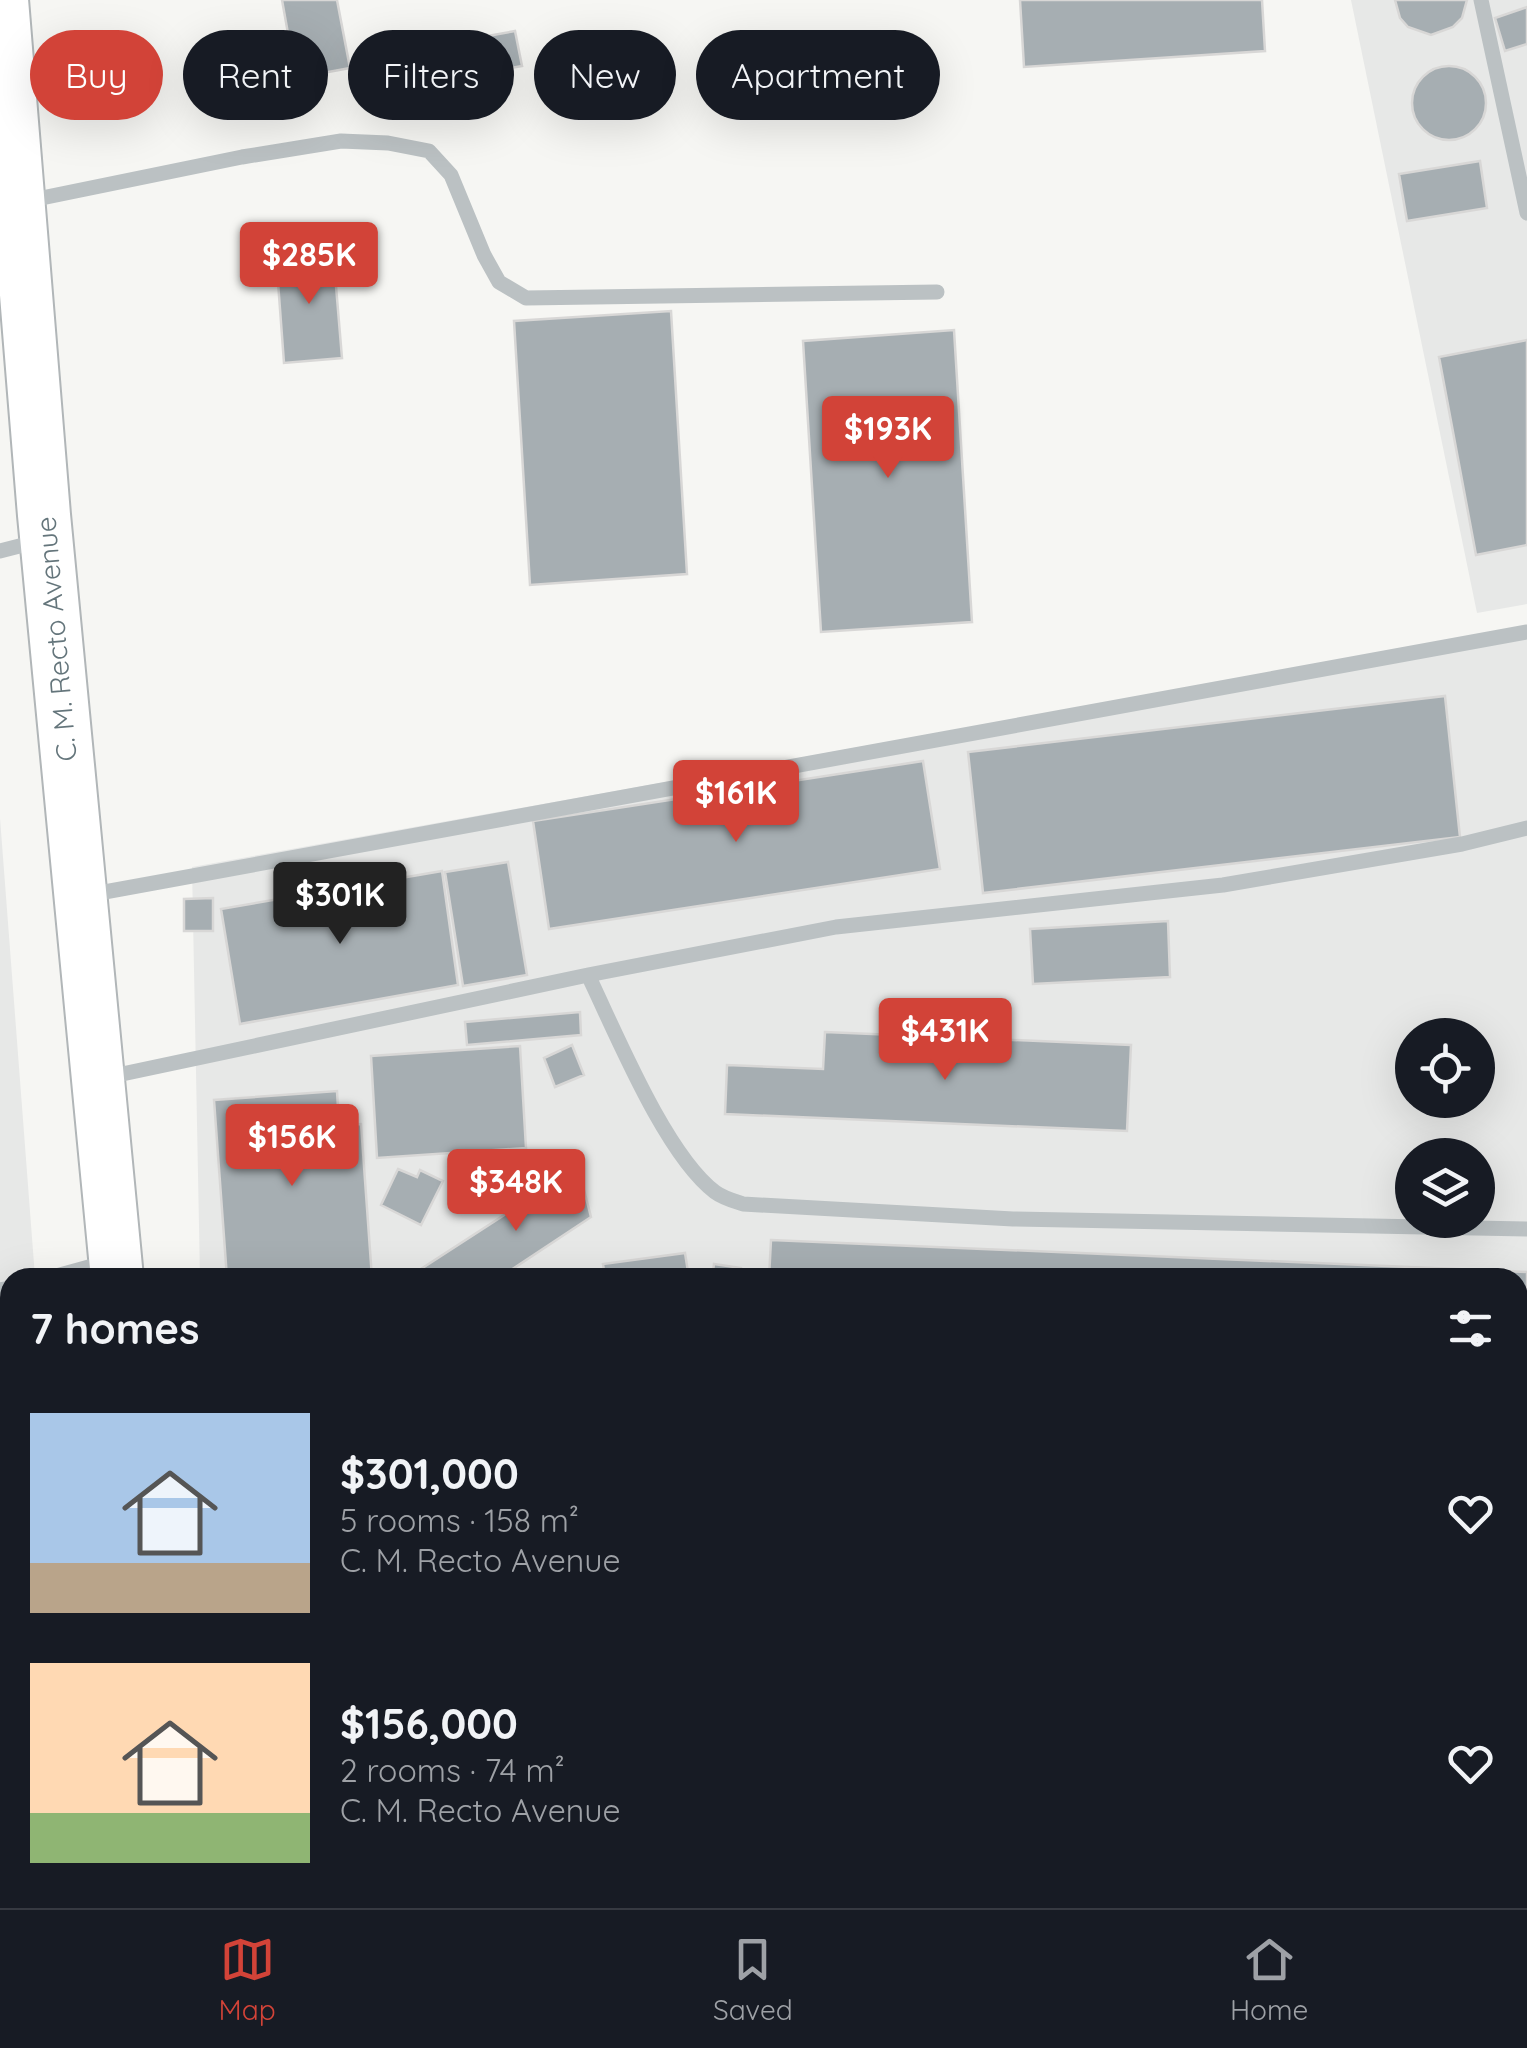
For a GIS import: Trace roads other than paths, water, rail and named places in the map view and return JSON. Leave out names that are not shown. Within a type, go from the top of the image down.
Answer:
[{"type":"highway","name":"C. M. Recto Avenue","points":[[2,15],[18,203],[24,545],[80,897],[116,1268]]},
{"type":"lane","points":[[1480,0],[1527,213]]},
{"type":"lane","points":[[18,203],[341,141],[388,143],[429,151],[451,175],[500,282],[526,298],[937,292]]},
{"type":"lane","points":[[80,897],[1527,632]]},
{"type":"lane","points":[[99,1078],[836,927],[1223,884],[1462,844],[1527,828]]},
{"type":"lane","points":[[588,975],[652,1106],[698,1177],[718,1195],[743,1204],[1013,1218],[1527,1229]]}]
